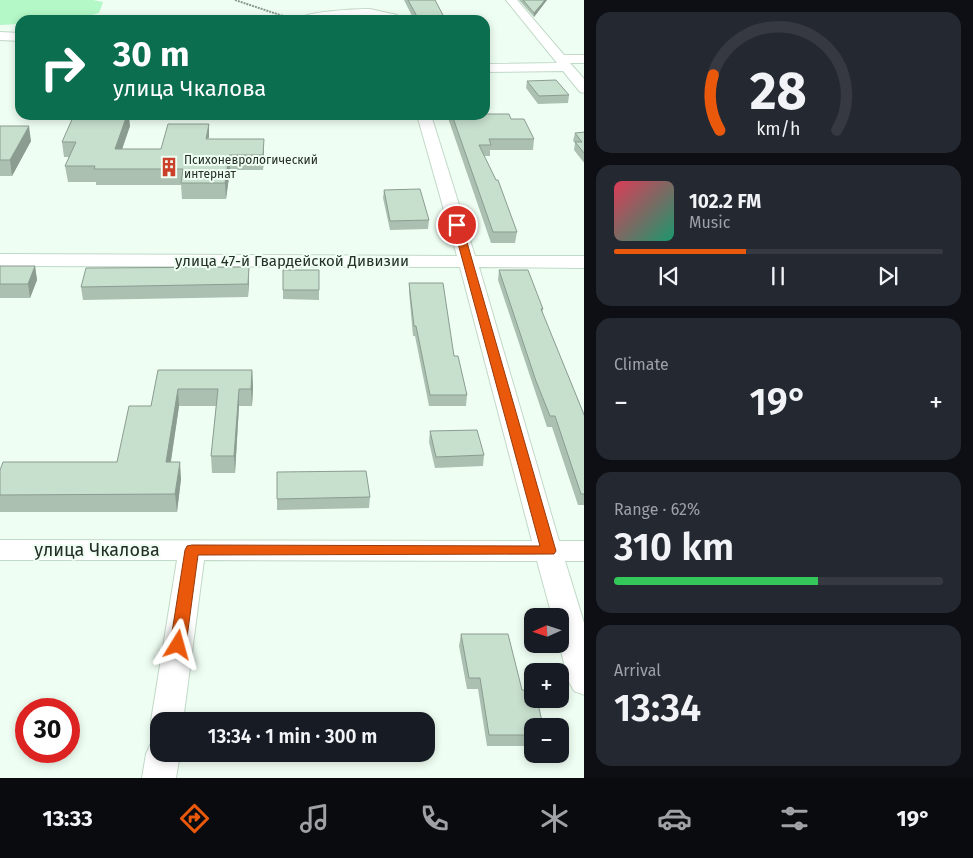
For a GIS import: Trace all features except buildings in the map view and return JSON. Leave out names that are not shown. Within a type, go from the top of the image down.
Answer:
[{"type":"street","points":[[511,0],[584,89]]},
{"type":"street","points":[[333,15],[345,13],[381,13],[387,15]]},
{"type":"street","points":[[0,36],[15,36]]},
{"type":"street","points":[[490,68],[562,63],[584,58]]},
{"type":"street","points":[[425,120],[468,262],[584,682]]},
{"type":"street","name":"улица 47-й Гвардейской Дивизии","points":[[0,260],[584,262]]},
{"type":"street","name":"улица Чкалова","points":[[0,550],[584,551]]},
{"type":"street","points":[[168,712],[192,550]]},
{"type":"street","points":[[159,778],[162,762]]},
{"type":"path","points":[[235,0],[280,15]]},
{"type":"green space","points":[[0,0],[93,0],[103,2],[99,13],[92,15],[15,15],[15,24],[0,25]]},
{"type":"place","name":"Психоневрологический интернат","points":[[169,167]]},
{"type":"route","points":[[178,645],[192,550],[549,551],[457,225]]}]
